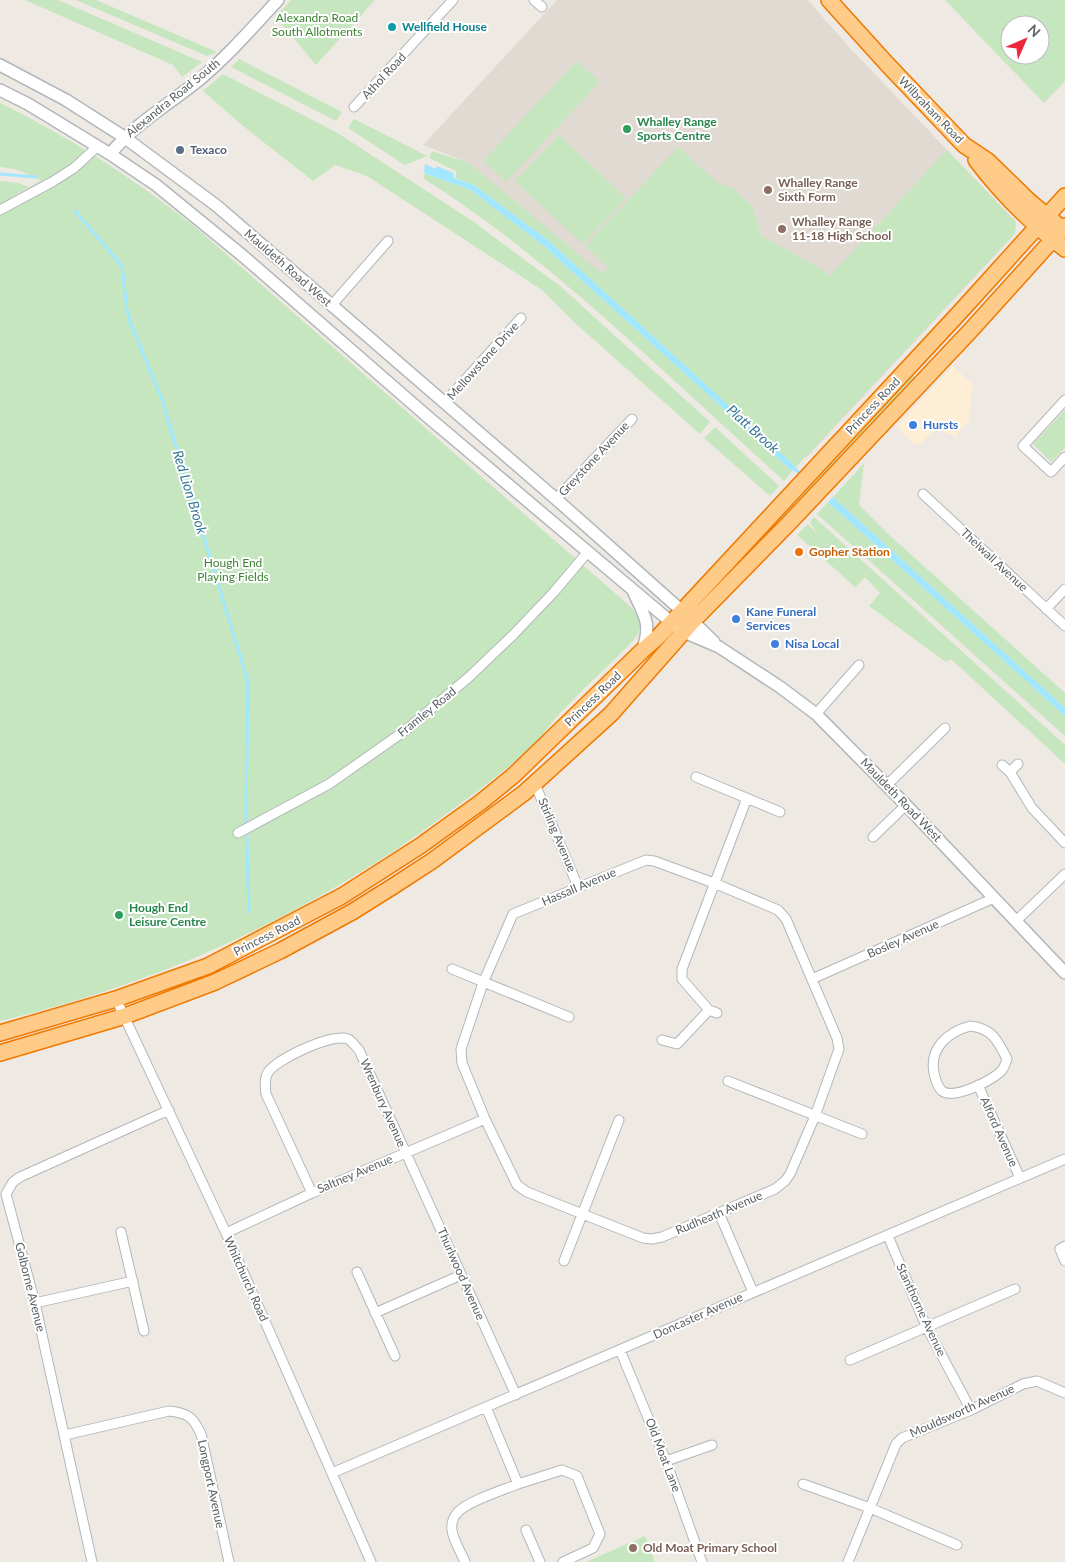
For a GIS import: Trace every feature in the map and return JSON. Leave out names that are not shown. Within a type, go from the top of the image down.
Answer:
[{"type":"highway","name":"Wilbraham Road","points":[[829,0],[964,145],[988,161],[1042,221],[1062,235]]},
{"type":"highway","name":"Princess Road","points":[[0,1053],[125,1016],[190,992],[248,967],[352,912],[432,861],[535,784],[611,714],[776,509],[961,312],[1065,196]]},
{"type":"highway","name":"Princess Road","points":[[0,1033],[116,999],[208,966],[342,896],[412,851],[481,802],[514,775],[642,650],[659,636],[671,622],[686,621],[790,521],[1062,235]]},
{"type":"street","name":"Athol Road","points":[[354,107],[453,0]]},
{"type":"street","points":[[534,0],[542,7]]},
{"type":"street","name":"Alexandra Road South","points":[[110,154],[124,137],[153,112],[201,78],[232,50],[274,1]]},
{"type":"street","name":"Mauldeth Road West","points":[[0,65],[66,100],[124,137],[217,206],[556,499],[686,621],[719,647],[780,687],[816,714],[906,804],[1065,973]]},
{"type":"street","name":"Mauldeth Road West","points":[[0,90],[28,104],[98,146],[156,185],[243,256],[371,368],[671,622]]},
{"type":"street","points":[[0,210],[32,194],[74,168],[98,146]]},
{"type":"street","points":[[331,306],[388,240]]},
{"type":"street","name":"Mellowstone Drive","points":[[444,403],[522,318]]},
{"type":"street","points":[[1065,400],[1022,446],[1051,472],[1065,457]]},
{"type":"street","name":"Greystone Avenue","points":[[556,499],[632,419]]},
{"type":"street","name":"Thelwall Avenue","points":[[923,494],[1065,626]]},
{"type":"street","points":[[543,514],[556,499]]},
{"type":"street","name":"Framley Road","points":[[238,833],[329,784],[378,750],[434,707],[513,635],[554,592],[586,554]]},
{"type":"street","name":"Mauldeth Road West","points":[[632,589],[647,622],[646,639],[642,650]]},
{"type":"street","points":[[1046,609],[1065,589]]},
{"type":"street","points":[[816,714],[859,665]]},
{"type":"street","points":[[887,785],[945,728]]},
{"type":"street","points":[[1010,772],[1018,764]]},
{"type":"street","points":[[1002,765],[1010,772],[1032,808],[1065,843]]},
{"type":"street","points":[[696,777],[780,812]]},
{"type":"street","name":"Stirling Avenue","points":[[535,784],[578,887]]},
{"type":"street","points":[[662,1040],[677,1044],[713,1012],[682,979],[682,970],[747,798]]},
{"type":"street","points":[[873,837],[906,804]]},
{"type":"street","name":"Hassall Avenue","points":[[485,1119],[462,1063],[461,1049],[483,983],[513,914],[646,860],[654,861],[714,883],[778,910],[786,919],[812,979]]},
{"type":"street","points":[[1016,921],[1065,874]]},
{"type":"street","name":"Bosley Avenue","points":[[812,979],[994,898]]},
{"type":"street","points":[[452,969],[570,1018]]},
{"type":"street","name":"Rudheath Avenue","points":[[485,1119],[517,1185],[527,1192],[643,1238],[662,1237],[775,1189],[790,1174],[815,1116],[839,1049],[837,1038],[812,979]]},
{"type":"street","name":"Whitchurch Road","points":[[116,999],[226,1233],[371,1562]]},
{"type":"street","name":"Alford Avenue","points":[[970,1026],[982,1027],[993,1035],[1006,1059],[1004,1069],[978,1086],[951,1094],[942,1090],[935,1079],[933,1067],[934,1055],[940,1043],[954,1032],[970,1026]]},
{"type":"street","name":"Wrenbury Avenue","points":[[312,1193],[266,1094],[266,1076],[270,1070],[282,1059],[298,1052],[330,1039],[348,1039],[360,1050],[406,1153]]},
{"type":"street","points":[[728,1081],[862,1134]]},
{"type":"street","name":"Alford Avenue","points":[[978,1086],[1020,1178]]},
{"type":"street","name":"Golborne Avenue","points":[[92,1562],[35,1303],[6,1194],[13,1182],[20,1178],[169,1110]]},
{"type":"street","name":"Saltney Avenue","points":[[226,1233],[312,1193],[485,1119]]},
{"type":"street","points":[[564,1261],[619,1120]]},
{"type":"street","name":"Thurlwood Avenue","points":[[406,1153],[516,1395]]},
{"type":"street","name":"Doncaster Avenue","points":[[332,1473],[1065,1159]]},
{"type":"street","points":[[718,1213],[753,1292]]},
{"type":"street","points":[[121,1232],[144,1331]]},
{"type":"street","name":"Stanthorne Avenue","points":[[888,1236],[926,1326],[971,1410]]},
{"type":"street","points":[[1060,1245],[1065,1261]]},
{"type":"street","points":[[357,1272],[395,1356]]},
{"type":"street","points":[[376,1313],[461,1275]]},
{"type":"street","points":[[35,1303],[133,1281]]},
{"type":"street","points":[[850,1360],[1015,1289]]},
{"type":"street","name":"Old Moat Lane","points":[[620,1350],[666,1461],[702,1562]]},
{"type":"street","name":"Mouldsworth Avenue","points":[[848,1562],[896,1444],[902,1438],[971,1410],[1023,1384],[1037,1381],[1065,1393]]},
{"type":"street","points":[[486,1407],[518,1484]]},
{"type":"street","name":"Longport Avenue","points":[[65,1435],[169,1411],[182,1412],[191,1418],[201,1434],[229,1562]]},
{"type":"street","points":[[666,1461],[712,1445]]},
{"type":"street","points":[[466,1562],[452,1531],[452,1522],[459,1511],[518,1484],[562,1470],[577,1476],[600,1534],[593,1548],[563,1562]]},
{"type":"street","points":[[803,1484],[870,1508],[957,1545]]},
{"type":"street","points":[[526,1530],[540,1562]]},
{"type":"shaded area","name":"Whalley Range 11-18 High School","points":[[557,0],[808,0],[849,47],[1016,222],[1014,235],[806,458],[469,163],[423,145]]},
{"type":"shaded area","points":[[953,366],[974,386],[972,389],[969,421],[956,436],[935,429],[919,445],[918,443],[916,445],[897,426]]},
{"type":"green space","points":[[25,0],[58,0],[202,62],[182,77],[173,65]]},
{"type":"green space","points":[[76,0],[96,0],[217,52],[207,56]]},
{"type":"green space","name":"Alexandra Road South Allotments","points":[[291,0],[375,0],[316,65],[276,17]]},
{"type":"green space","points":[[945,0],[1065,0],[1065,81],[1044,103],[1007,65],[1050,65],[1050,15],[1000,15],[1000,57]]},
{"type":"green space","points":[[239,59],[342,112],[336,121],[231,67]]},
{"type":"green space","points":[[577,61],[600,82],[506,182],[483,161]]},
{"type":"green space","points":[[223,74],[336,132],[471,220],[560,286],[710,422],[700,434],[574,322],[542,290],[367,176],[335,165],[313,181],[242,125],[203,91]]},
{"type":"green space","name":"Hough End Playing Fields","points":[[0,103],[51,130],[101,160],[149,192],[195,227],[632,608],[640,626],[638,634],[631,643],[569,703],[529,749],[490,782],[449,812],[345,882],[235,940],[178,965],[60,1005],[0,1021],[0,206],[41,180],[15,169],[0,167]]},
{"type":"green space","points":[[354,119],[427,156],[405,165],[348,128]]},
{"type":"green space","points":[[559,135],[626,198],[583,244],[515,181]]},
{"type":"green space","points":[[678,147],[719,184],[733,188],[752,206],[761,236],[820,268],[830,276],[947,150],[1016,222],[1015,233],[796,467],[549,241],[474,185],[456,178],[456,171],[429,158],[432,151],[469,163],[602,274],[608,267],[585,246]]},
{"type":"green space","points":[[426,174],[471,190],[544,246],[792,471],[784,481],[590,305],[509,239],[468,208],[424,179],[423,175]]},
{"type":"green space","points":[[0,181],[18,183],[29,187],[0,204]]},
{"type":"green space","points":[[911,373],[915,377],[781,523],[777,519]]},
{"type":"green space","points":[[1065,410],[1065,448],[1051,462],[1033,444]]},
{"type":"green space","points":[[715,427],[779,486],[770,496],[704,438]]},
{"type":"green space","points":[[864,463],[859,505],[888,534],[1065,693],[1065,708],[833,497]]},
{"type":"green space","points":[[828,502],[1065,716],[1065,736],[817,514]]},
{"type":"green space","points":[[814,517],[1065,745],[1065,764],[951,659],[946,662],[869,606],[880,593],[865,577],[855,587],[797,535],[808,524],[818,535],[810,522]]},
{"type":"green space","name":"Old Moat Primary School","points":[[645,1536],[655,1562],[588,1562],[588,1561]]},
{"type":"water","points":[[425,164],[436,169],[437,166],[453,173],[454,178],[474,185],[549,241],[796,467],[792,471],[544,246],[471,190],[426,174],[424,172]]},
{"type":"water","points":[[833,497],[1065,708],[1065,716],[828,502]]},
{"type":"waterway","points":[[0,174],[36,177]]},
{"type":"waterway","name":"Red Lion Brook","points":[[75,211],[122,266],[130,322],[161,397],[248,682],[246,813],[249,912]]},
{"type":"waterway","name":"Platt Brook","points":[[791,466],[802,475]]},
{"type":"place","name":"Wellfield House","points":[[392,27]]},
{"type":"place","name":"Whalley Range Sports Centre","points":[[627,129]]},
{"type":"place","name":"Texaco","points":[[180,150]]},
{"type":"place","name":"Whalley Range Sixth Form","points":[[768,190]]},
{"type":"place","name":"Whalley Range 11-18 High School","points":[[782,229]]},
{"type":"place","name":"Hursts","points":[[913,425]]},
{"type":"place","name":"Gopher Station","points":[[799,552]]},
{"type":"place","name":"Kane Funeral Services","points":[[736,619]]},
{"type":"place","name":"Nisa Local","points":[[775,644]]},
{"type":"place","name":"Hough End Leisure Centre","points":[[119,915]]},
{"type":"place","name":"Old Moat Primary School","points":[[633,1548]]}]
